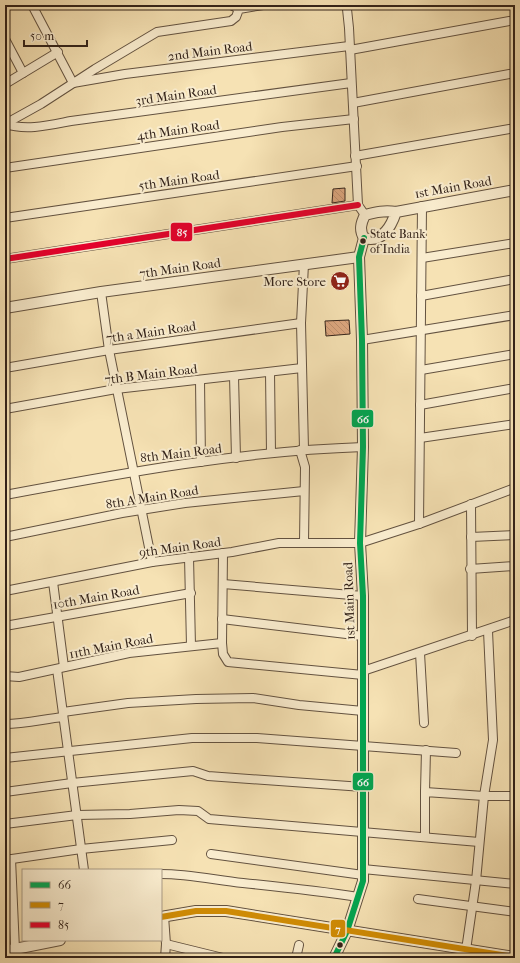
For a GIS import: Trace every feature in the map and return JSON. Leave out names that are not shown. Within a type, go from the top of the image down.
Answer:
[{"type":"street","points":[[32,5],[73,83]]},
{"type":"street","points":[[231,5],[239,9],[263,5]]},
{"type":"street","points":[[345,5],[347,9],[350,48],[358,205],[365,215],[360,226],[361,234],[364,238],[374,240],[382,235],[392,223],[396,212]]},
{"type":"street","points":[[5,124],[41,104],[157,32],[232,21],[236,17],[239,9]]},
{"type":"street","name":"2nd Main Road","points":[[73,83],[125,74],[350,48],[515,20]]},
{"type":"street","points":[[5,39],[24,73]]},
{"type":"street","points":[[5,84],[58,52]]},
{"type":"street","points":[[353,103],[515,73]]},
{"type":"street","name":"3rd Main Road","points":[[5,124],[12,126],[41,127],[72,121],[351,83]]},
{"type":"street","name":"4th Main Road","points":[[5,168],[267,129],[354,119]]},
{"type":"street","points":[[356,156],[515,128]]},
{"type":"street","name":"5th Main Road","points":[[5,218],[357,166]]},
{"type":"street","name":"1st Main Road","points":[[365,215],[377,211],[396,212],[515,190]]},
{"type":"street","points":[[5,259],[358,205]]},
{"type":"street","points":[[419,524],[422,206]]},
{"type":"street","name":"1st Main Road","points":[[334,958],[347,932],[358,897],[363,872],[363,596],[360,543],[362,340],[358,257],[364,238]]},
{"type":"street","points":[[422,258],[515,243]]},
{"type":"street","name":"7th Main Road","points":[[5,308],[101,292],[358,257]]},
{"type":"street","points":[[304,264],[301,323],[302,450],[305,467],[304,543]]},
{"type":"street","points":[[421,296],[515,279]]},
{"type":"street","points":[[101,292],[116,389],[152,562]]},
{"type":"street","points":[[362,340],[421,332],[515,315]]},
{"type":"street","name":"7th a Main Road","points":[[5,368],[109,350],[301,323]]},
{"type":"street","points":[[421,370],[515,354]]},
{"type":"street","name":"7th B Main Road","points":[[5,409],[116,389],[302,368]]},
{"type":"street","points":[[270,372],[272,453]]},
{"type":"street","points":[[234,376],[236,458]]},
{"type":"street","points":[[200,380],[201,462]]},
{"type":"street","points":[[420,405],[515,388]]},
{"type":"street","points":[[420,438],[515,424]]},
{"type":"street","name":"8th Main Road","points":[[5,495],[132,471],[272,453],[362,447]]},
{"type":"street","name":"9th Main Road","points":[[5,591],[152,562],[223,553],[279,543],[360,543],[419,524],[515,488]]},
{"type":"street","name":"8th A Main Road","points":[[5,537],[140,510],[185,503],[304,491]]},
{"type":"street","points":[[471,504],[470,569],[472,636]]},
{"type":"street","points":[[471,537],[515,535]]},
{"type":"street","points":[[223,553],[222,643],[224,654],[228,662],[363,673],[515,620]]},
{"type":"street","points":[[189,557],[191,646]]},
{"type":"street","points":[[470,569],[515,566]]},
{"type":"street","points":[[53,582],[57,616],[63,715],[84,869]]},
{"type":"street","points":[[223,584],[363,596]]},
{"type":"street","name":"10th Main Road","points":[[5,626],[191,593]]},
{"type":"street","points":[[222,619],[363,636]]},
{"type":"street","points":[[466,950],[476,881],[484,796],[493,740],[488,630]]},
{"type":"street","name":"11th Main Road","points":[[5,676],[20,677],[129,652],[222,643]]},
{"type":"street","points":[[420,652],[424,723]]},
{"type":"street","points":[[5,724],[21,724],[128,703],[196,699],[253,698],[299,705],[363,711]]},
{"type":"street","points":[[5,758],[192,738],[257,738],[456,753]]},
{"type":"street","points":[[425,837],[426,750]]},
{"type":"street","points":[[5,792],[72,783],[193,771],[208,776],[363,787]]},
{"type":"street","points":[[425,792],[484,796],[515,796]]},
{"type":"street","points":[[5,824],[77,815],[198,810],[209,819],[479,842]]},
{"type":"street","points":[[55,941],[10,950],[8,859],[81,849],[172,840]]},
{"type":"street","points":[[211,854],[363,872],[515,884]]},
{"type":"street","points":[[162,874],[182,874],[244,883],[270,884],[358,897]]},
{"type":"street","points":[[418,899],[472,905],[515,912]]},
{"type":"street","points":[[165,958],[166,944],[163,917],[196,911],[226,911],[347,932],[515,957]]},
{"type":"street","points":[[166,944],[223,958]]},
{"type":"street","points":[[296,958],[299,945]]},
{"type":"building","points":[[345,188],[345,201],[332,203],[333,189]]},
{"type":"building","points":[[349,320],[350,334],[326,336],[325,321]]},
{"type":"transit line","name":"85","points":[[5,259],[358,205]]},
{"type":"transit line","name":"66","points":[[334,958],[347,931],[363,881],[363,596],[360,543],[363,447],[362,340],[359,257],[364,238]]},
{"type":"transit line","name":"7","points":[[162,917],[196,911],[226,911],[515,957]]},
{"type":"place","name":"State Bank of India","points":[[363,241]]},
{"type":"place","name":"More Store","points":[[340,281]]}]
